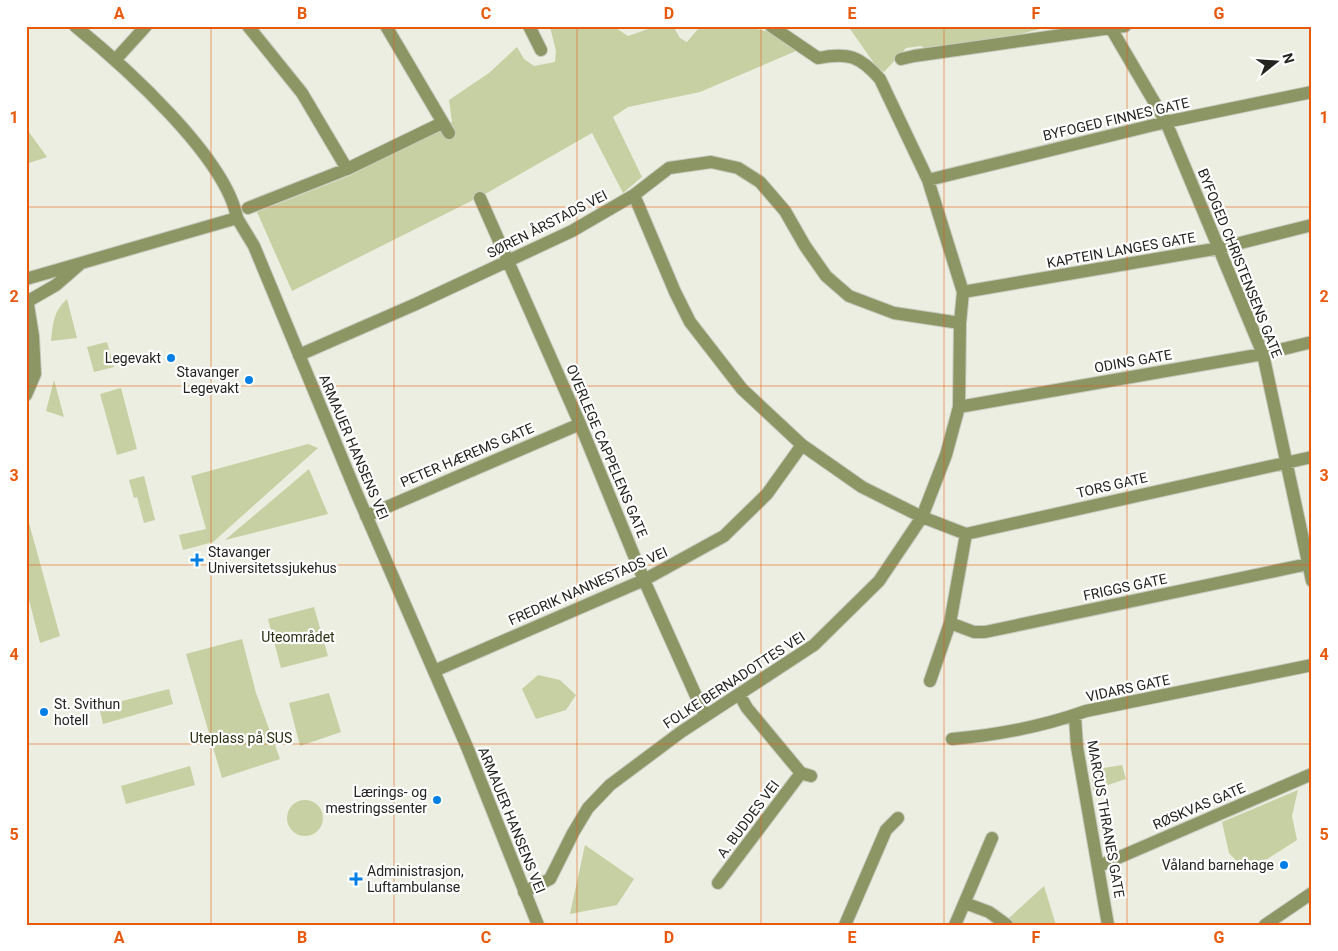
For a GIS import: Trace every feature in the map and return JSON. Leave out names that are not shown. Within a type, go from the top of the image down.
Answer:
[{"type":"street","name":"ARMAUER HANSENS VEI","points":[[76,26],[116,59],[151,94],[196,146],[226,187],[235,203],[238,218],[254,246],[366,516],[434,671],[538,925]]},
{"type":"street","points":[[116,59],[146,26]]},
{"type":"street","points":[[248,26],[302,93],[348,169]]},
{"type":"street","points":[[248,208],[446,128],[400,46],[386,26]]},
{"type":"street","points":[[528,26],[541,50]]},
{"type":"street","name":"FOLKE BERNADOTTES VEI","points":[[524,892],[550,878],[573,833],[599,795],[630,769],[705,716],[814,646],[880,581],[922,517],[946,456],[959,408],[960,323],[963,292],[928,180],[880,79],[868,65],[852,56],[834,55],[818,58],[771,26]]},
{"type":"street","points":[[901,59],[1112,30],[1125,26]]},
{"type":"street","name":"BYFOGED CHRISTENSENS GATE","points":[[1112,30],[1166,122],[1263,354],[1312,581]]},
{"type":"street","name":"BYFOGED FINNES GATE","points":[[928,180],[1166,122],[1312,92]]},
{"type":"street","name":"SØREN ÅRSTADS VEI","points":[[299,355],[572,231],[634,195],[669,168],[711,162],[738,168],[760,182],[785,211],[805,246],[826,276],[849,296],[894,313],[960,323]]},
{"type":"street","points":[[634,195],[675,292],[690,322],[742,389],[802,446],[862,487],[922,517],[966,534],[950,624],[930,681]]},
{"type":"street","name":"OVERLEGE CAPPELENS GATE","points":[[480,198],[580,424],[644,580],[705,716]]},
{"type":"street","points":[[26,278],[81,264],[238,218]]},
{"type":"street","name":"KAPTEIN LANGES GATE","points":[[963,292],[1220,248],[1312,225]]},
{"type":"street","points":[[28,304],[56,285],[81,264]]},
{"type":"street","points":[[26,287],[33,336],[35,374],[26,395]]},
{"type":"street","name":"ODINS GATE","points":[[959,408],[1263,354],[1312,342]]},
{"type":"street","name":"PETER HÆREMS GATE","points":[[366,516],[580,424]]},
{"type":"street","name":"FREDRIK NANNESTADS VEI","points":[[434,671],[644,580],[724,536],[767,494],[802,446]]},
{"type":"street","name":"TORS GATE","points":[[966,534],[1312,457]]},
{"type":"street","name":"FRIGGS GATE","points":[[950,624],[974,632],[985,632],[1308,564]]},
{"type":"street","name":"VIDARS GATE","points":[[952,739],[1014,730],[1074,717],[1086,711],[1312,665]]},
{"type":"street","name":"A. BUDDES VEI","points":[[718,883],[806,774],[747,708],[739,694]]},
{"type":"street","name":"MARCUS THRANES GATE","points":[[1074,717],[1108,925]]},
{"type":"street","name":"RØSKVAS GATE","points":[[1099,866],[1312,774]]},
{"type":"street","points":[[845,925],[886,830],[898,818]]},
{"type":"street","points":[[955,925],[992,838]]},
{"type":"street","points":[[1265,925],[1312,893]]},
{"type":"street","points":[[965,904],[989,912],[1007,925]]},
{"type":"green space","points":[[613,26],[628,36],[657,26],[673,26],[680,38],[687,42],[697,30],[706,26],[743,26],[775,33],[796,51],[700,92],[628,107],[613,117],[642,177],[623,193],[592,133],[487,193],[292,291],[257,212],[349,176],[452,122],[449,100],[489,73],[517,47],[524,59],[534,66],[555,62],[556,51],[550,27]]},
{"type":"green space","points":[[848,26],[1048,27],[1024,33],[1011,40],[926,49],[921,46],[906,48],[884,72],[878,69]]},
{"type":"green space","points":[[26,128],[47,157],[26,164]]},
{"type":"green space","points":[[67,299],[77,338],[51,341],[56,314]]},
{"type":"green space","points":[[107,342],[114,367],[94,372],[87,347]]},
{"type":"green space","points":[[54,380],[64,417],[46,411]]},
{"type":"green space","points":[[121,388],[137,449],[117,455],[100,394]]},
{"type":"green space","points":[[308,444],[318,448],[213,542],[183,550],[179,535],[206,529],[191,476]]},
{"type":"green space","points":[[309,469],[328,514],[225,540]]},
{"type":"green space","points":[[144,476],[155,520],[144,523],[137,497],[134,498],[129,480]]},
{"type":"green space","points":[[26,512],[60,636],[40,643],[26,588]]},
{"type":"green space","name":"Uteområdet","points":[[314,607],[328,656],[281,668],[268,619]]},
{"type":"green space","name":"Uteplass på SUS","points":[[242,639],[256,693],[280,759],[222,778],[186,654]]},
{"type":"green space","points":[[538,675],[560,680],[576,695],[566,710],[536,719],[522,689]]},
{"type":"green space","points":[[169,689],[173,704],[103,724],[99,707]]},
{"type":"green space","points":[[329,693],[341,732],[300,746],[289,703]]},
{"type":"green space","points":[[1122,765],[1126,779],[1093,790],[1091,770]]},
{"type":"green space","points":[[190,766],[195,785],[126,804],[121,786]]},
{"type":"green space","points":[[1298,790],[1292,816],[1297,840],[1247,872],[1229,853],[1222,822]]},
{"type":"green space","points":[[305,800],[312,801],[318,805],[322,811],[322,825],[318,831],[312,835],[305,836],[298,835],[292,831],[288,825],[287,818],[288,811],[292,805],[298,801]]},
{"type":"green space","points":[[585,845],[634,879],[617,905],[570,914]]},
{"type":"green space","points":[[1044,886],[1056,925],[1013,925],[1009,918]]},
{"type":"place","name":"Legevakt","points":[[171,358]]},
{"type":"place","name":"Stavanger Legevakt","points":[[249,380]]},
{"type":"place","name":"Stavanger Universitetssjukehus","points":[[197,560]]},
{"type":"place","name":"St. Svithun hotell","points":[[44,712]]},
{"type":"place","name":"Lærings- og mestringssenter","points":[[437,800]]},
{"type":"place","name":"Våland barnehage","points":[[1284,865]]},
{"type":"place","name":"Administrasjon, Luftambulanse","points":[[356,879]]}]
